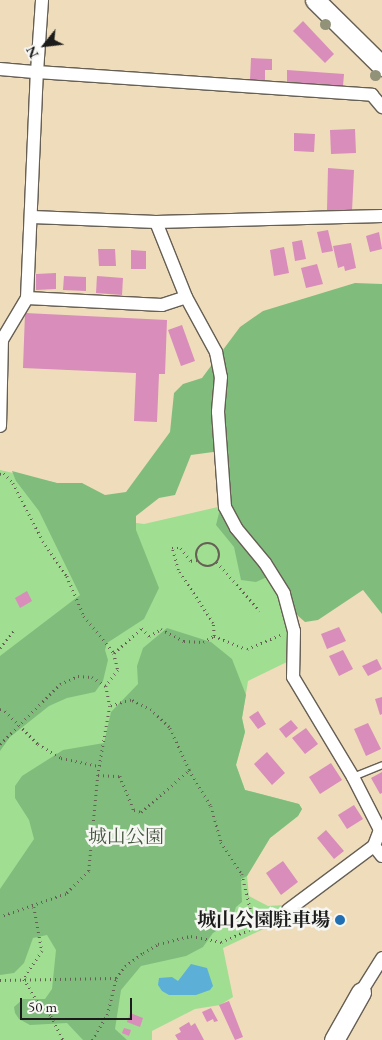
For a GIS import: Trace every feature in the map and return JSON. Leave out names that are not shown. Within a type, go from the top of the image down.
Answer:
[{"type":"street","points":[[0,426],[1,340],[27,298],[42,0]]},
{"type":"street","points":[[315,0],[382,66]]},
{"type":"street","points":[[0,69],[372,95],[382,107]]},
{"type":"street","points":[[32,217],[156,222],[382,216]]},
{"type":"street","points":[[156,222],[186,297],[216,352],[221,377],[218,412],[225,508],[236,528],[265,563],[284,594],[294,631],[293,677],[353,777],[380,830],[378,851],[288,910]]},
{"type":"street","points":[[27,298],[162,305],[186,297]]},
{"type":"street","points":[[334,1040],[360,992],[382,958]]},
{"type":"lane","points":[[353,777],[382,765]]},
{"type":"path","points":[[0,474],[4,473],[13,483],[44,540],[67,576],[84,616],[114,653],[118,670],[106,686]]},
{"type":"path","points":[[197,560],[197,549],[209,543],[218,549],[217,562],[260,610]]},
{"type":"path","points":[[214,636],[213,623],[178,570],[172,548],[181,548],[191,561],[197,560],[206,567],[217,562]]},
{"type":"path","points":[[114,653],[142,628],[149,636],[161,629],[184,641],[203,642],[214,636]]},
{"type":"path","points":[[0,648],[14,631]]},
{"type":"path","points":[[214,636],[247,649],[280,635]]},
{"type":"path","points":[[0,744],[60,684],[78,676],[92,677],[106,686],[110,706],[99,766],[88,871],[66,894],[34,907],[0,917]]},
{"type":"path","points":[[110,706],[131,700],[151,710],[169,727],[189,770],[211,806],[221,842],[242,874],[255,928]]},
{"type":"path","points":[[0,709],[5,710],[38,744],[61,758],[99,766]]},
{"type":"path","points":[[98,775],[120,776],[134,810],[140,812],[189,770]]},
{"type":"path","points":[[24,979],[42,951],[34,907]]},
{"type":"path","points":[[92,1040],[107,1015],[116,978],[125,966],[158,944],[191,936],[221,942],[274,920]]},
{"type":"path","points":[[0,980],[116,978]]},
{"type":"path","points":[[24,979],[39,1004],[51,1016],[64,1040]]},
{"type":"green space","points":[[355,283],[382,284],[382,614],[363,590],[318,620],[305,622],[287,606],[267,577],[256,582],[241,580],[234,547],[216,525],[219,513],[229,499],[228,450],[191,455],[175,495],[159,498],[136,516],[136,530],[159,588],[144,619],[107,643],[105,650],[108,660],[103,681],[95,692],[67,698],[49,706],[10,737],[0,751],[0,656],[80,595],[39,511],[16,481],[12,471],[57,483],[82,483],[105,495],[126,492],[170,432],[174,393],[183,384],[202,378],[240,327],[263,311]]},
{"type":"green space","name":"城山公園","points":[[0,470],[57,483],[82,483],[129,522],[144,524],[218,507],[230,530],[259,563],[283,603],[290,648],[289,661],[248,681],[242,718],[245,732],[236,765],[245,790],[299,804],[302,809],[298,816],[270,838],[247,876],[249,896],[268,906],[285,905],[291,916],[223,948],[233,997],[220,1005],[195,1009],[152,1031],[152,1040],[0,1040]]},
{"type":"green space","points":[[167,628],[211,642],[232,659],[246,695],[242,718],[245,732],[236,765],[245,790],[299,804],[302,809],[298,816],[270,838],[247,876],[241,879],[242,902],[236,907],[231,922],[213,933],[203,947],[186,956],[141,966],[121,990],[115,1029],[127,1040],[83,1040],[67,1023],[30,1025],[19,1019],[15,1013],[14,1007],[23,999],[45,999],[52,989],[56,950],[47,935],[33,938],[24,963],[14,973],[0,975],[0,889],[34,839],[29,820],[15,798],[15,786],[22,776],[63,750],[104,743],[111,712],[138,684],[137,666],[143,648]]},
{"type":"water","points":[[191,964],[207,968],[213,986],[210,990],[196,995],[169,995],[162,991],[158,985],[159,978],[172,977],[178,981]]},
{"type":"building","points":[[303,21],[334,54],[325,63],[293,31]]},
{"type":"building","points":[[251,58],[272,59],[272,70],[265,70],[265,81],[250,80]]},
{"type":"building","points":[[287,70],[344,74],[343,86],[287,82]]},
{"type":"building","points":[[355,129],[356,153],[331,154],[330,130]]},
{"type":"building","points":[[294,133],[315,134],[314,152],[294,151]]},
{"type":"building","points":[[328,168],[354,170],[352,211],[327,210]]},
{"type":"building","points":[[328,230],[333,251],[322,253],[317,232]]},
{"type":"building","points":[[379,232],[382,249],[370,252],[366,236]]},
{"type":"building","points":[[302,240],[306,259],[295,261],[292,242]]},
{"type":"building","points":[[351,243],[356,268],[345,271],[344,266],[338,268],[333,246]]},
{"type":"building","points":[[284,247],[289,273],[274,276],[270,250]]},
{"type":"building","points":[[98,249],[115,249],[116,266],[99,266]]},
{"type":"building","points":[[131,250],[146,251],[146,269],[131,269]]},
{"type":"building","points":[[317,264],[323,284],[306,288],[301,268]]},
{"type":"building","points":[[56,273],[56,289],[36,290],[36,274]]},
{"type":"building","points":[[64,276],[86,277],[86,291],[63,290]]},
{"type":"building","points":[[97,276],[123,278],[122,295],[96,293]]},
{"type":"building","points":[[25,313],[167,320],[165,374],[159,374],[157,422],[134,421],[136,373],[23,368]]},
{"type":"building","points":[[182,325],[195,361],[181,366],[168,330]]},
{"type":"building","points":[[27,591],[32,601],[20,608],[15,598]]},
{"type":"building","points":[[339,627],[346,641],[327,649],[321,634]]},
{"type":"building","points":[[343,650],[353,669],[339,676],[329,656]]},
{"type":"building","points":[[377,659],[382,669],[368,676],[362,666]]},
{"type":"building","points":[[382,697],[382,714],[380,715],[375,699]]},
{"type":"building","points":[[258,711],[266,724],[258,729],[249,717]]},
{"type":"building","points":[[291,720],[298,728],[286,738],[279,729]]},
{"type":"building","points":[[368,723],[381,749],[366,756],[354,729]]},
{"type":"building","points":[[306,728],[318,744],[305,754],[292,738]]},
{"type":"building","points":[[267,752],[285,773],[272,785],[254,764]]},
{"type":"building","points":[[331,763],[342,780],[320,794],[309,777]]},
{"type":"building","points":[[382,772],[382,793],[380,794],[371,778]]},
{"type":"building","points":[[354,805],[363,819],[347,829],[338,815]]},
{"type":"building","points":[[326,830],[344,851],[334,859],[317,838]]},
{"type":"building","points":[[283,861],[298,882],[281,895],[266,873]]},
{"type":"building","points":[[229,1001],[243,1037],[235,1040],[219,1005]]},
{"type":"building","points":[[211,1008],[218,1021],[214,1022],[213,1019],[207,1022],[202,1012]]},
{"type":"building","points":[[130,1013],[143,1018],[140,1027],[127,1022]]},
{"type":"building","points":[[189,1022],[191,1026],[195,1023],[204,1040],[178,1040],[175,1035],[181,1032],[179,1028]]},
{"type":"building","points":[[124,1028],[131,1030],[129,1036],[122,1033]]},
{"type":"place","name":"城山公園駐車場","points":[[340,920]]}]
